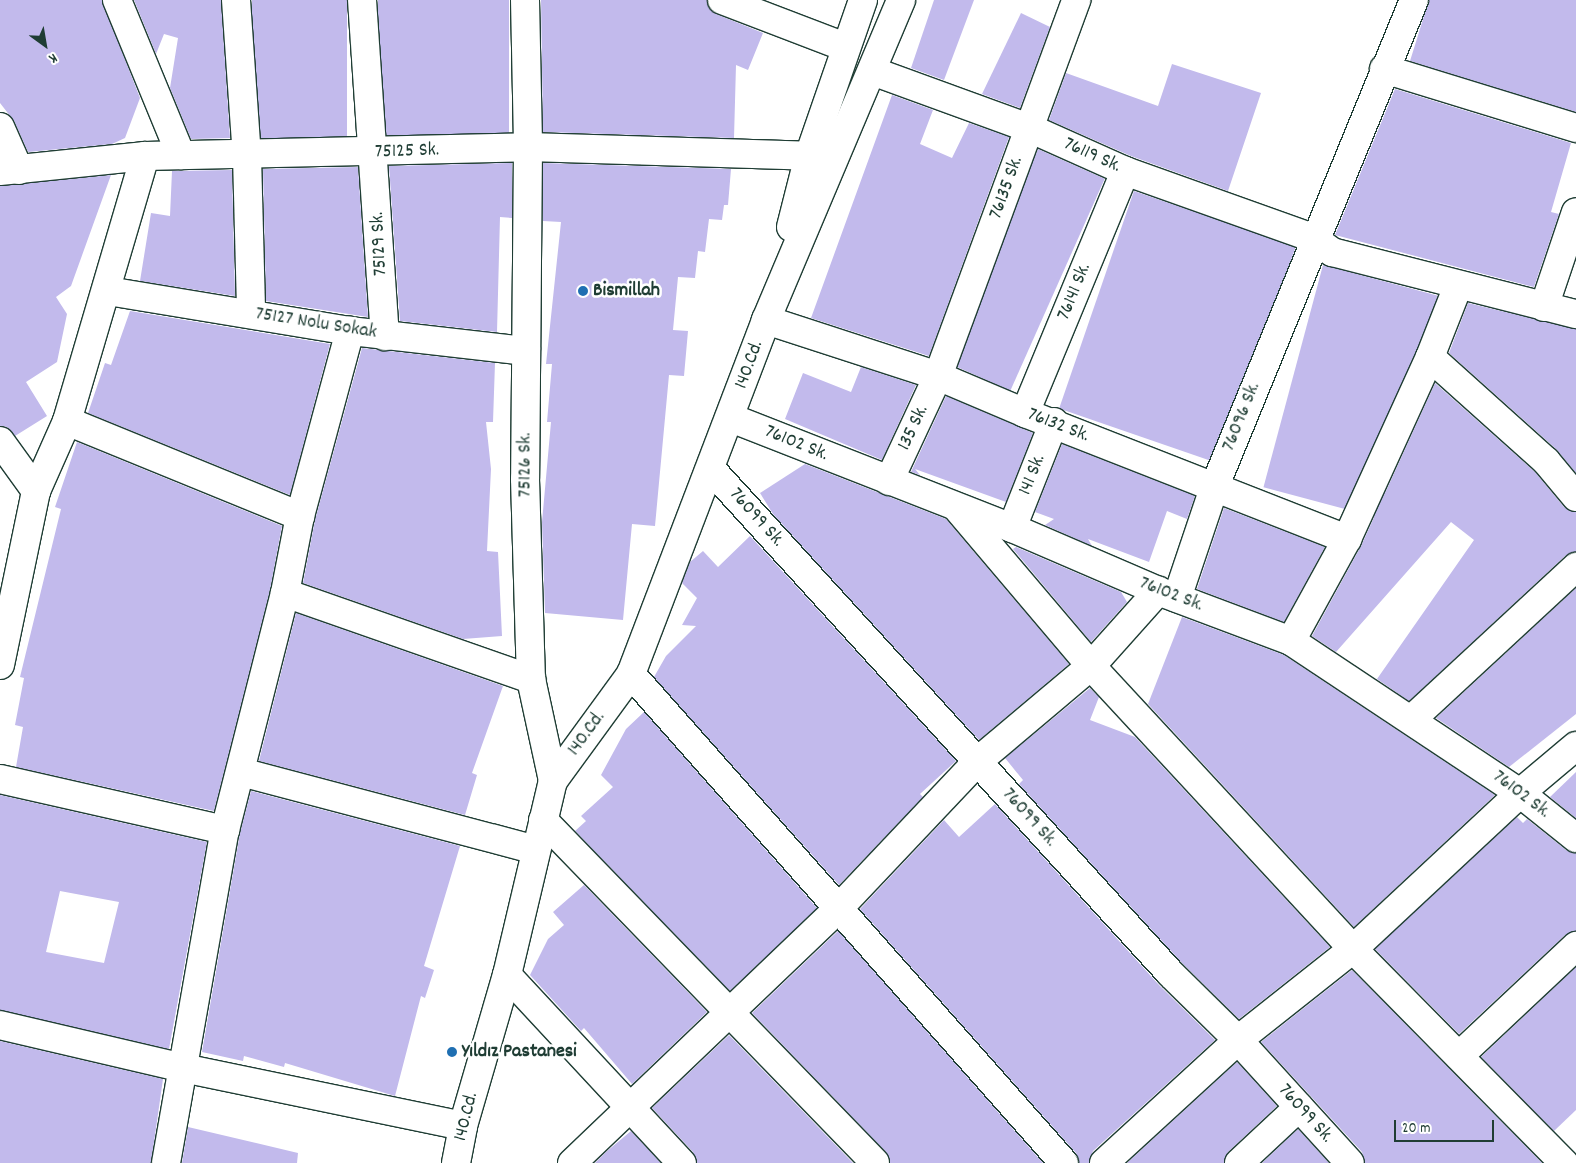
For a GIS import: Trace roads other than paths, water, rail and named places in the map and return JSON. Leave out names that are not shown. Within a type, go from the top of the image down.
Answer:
[{"type":"street","points":[[117,0],[181,155]]},
{"type":"street","points":[[236,0],[247,156],[251,313]]},
{"type":"street","name":"75129 Sk.","points":[[362,0],[375,153],[385,336]]},
{"type":"street","name":"75126 Sk.","points":[[525,0],[528,147],[526,351],[531,679],[553,781]]},
{"type":"street","points":[[722,0],[845,47]]},
{"type":"street","name":"140.Cd.","points":[[766,320],[809,156],[845,47],[863,0]]},
{"type":"street","name":"140.Cd.","points":[[461,1151],[507,975],[553,781],[631,674],[731,418],[766,320],[901,0]]},
{"type":"street","name":"76135 Sk.","points":[[938,376],[1076,0]]},
{"type":"street","name":"76096 Sk.","points":[[1168,594],[1214,488],[1313,238],[1414,0]]},
{"type":"street","points":[[1384,69],[1576,128]]},
{"type":"street","name":"76119 Sk.","points":[[872,71],[1029,128],[1125,171],[1313,238],[1332,252],[1458,286],[1576,314]]},
{"type":"street","points":[[0,127],[9,171]]},
{"type":"street","name":"75125 Sk.","points":[[9,171],[145,156],[375,153],[528,147],[809,156]]},
{"type":"street","points":[[0,665],[36,491],[67,421],[108,291],[145,156]]},
{"type":"street","name":"76141 Sk.","points":[[1025,414],[1125,171]]},
{"type":"street","points":[[1544,307],[1576,212]]},
{"type":"street","points":[[1291,641],[1347,539],[1430,357],[1458,286]]},
{"type":"street","name":"75127 Nolu Sokak","points":[[108,291],[251,313],[350,332],[526,351]]},
{"type":"street","name":"76132 Sk.","points":[[766,320],[938,376],[1025,414],[1054,422],[1214,488],[1347,539]]},
{"type":"street","points":[[166,1163],[225,830],[285,593],[300,516],[350,332]]},
{"type":"street","points":[[1430,357],[1546,461],[1576,497]]},
{"type":"street","name":"135 Sk.","points":[[889,481],[938,376]]},
{"type":"street","name":"76102 Sk.","points":[[731,418],[1012,528],[1168,594],[1291,641],[1412,719],[1520,793],[1576,838]]},
{"type":"street","points":[[67,421],[300,516]]},
{"type":"street","name":"141 Sk.","points":[[1012,528],[1054,422]]},
{"type":"street","points":[[0,442],[36,491]]},
{"type":"street","name":"76099 Sk.","points":[[711,469],[1171,974],[1238,1040],[1350,1163]]},
{"type":"street","points":[[956,506],[1091,666],[1353,949],[1564,1163]]},
{"type":"street","points":[[1412,719],[1576,567]]},
{"type":"street","points":[[285,593],[531,679]]},
{"type":"street","points":[[572,1163],[730,1016],[838,910],[978,761],[1091,666],[1168,594]]},
{"type":"street","points":[[631,674],[1064,1163]]},
{"type":"street","points":[[1104,1163],[1238,1040],[1353,949],[1520,793],[1576,746]]},
{"type":"street","points":[[240,772],[536,850]]},
{"type":"street","points":[[0,779],[225,830]]},
{"type":"street","points":[[543,820],[730,1016],[875,1163]]},
{"type":"street","points":[[1459,1056],[1576,946]]},
{"type":"street","points":[[507,975],[682,1163]]},
{"type":"street","points":[[0,1025],[183,1068],[461,1151]]},
{"type":"street","points":[[1239,1163],[1299,1107]]},
{"type":"place","name":"Bismillah","points":[[583,291]]},
{"type":"place","name":"Yıldız Pastanesi","points":[[452,1052]]}]
